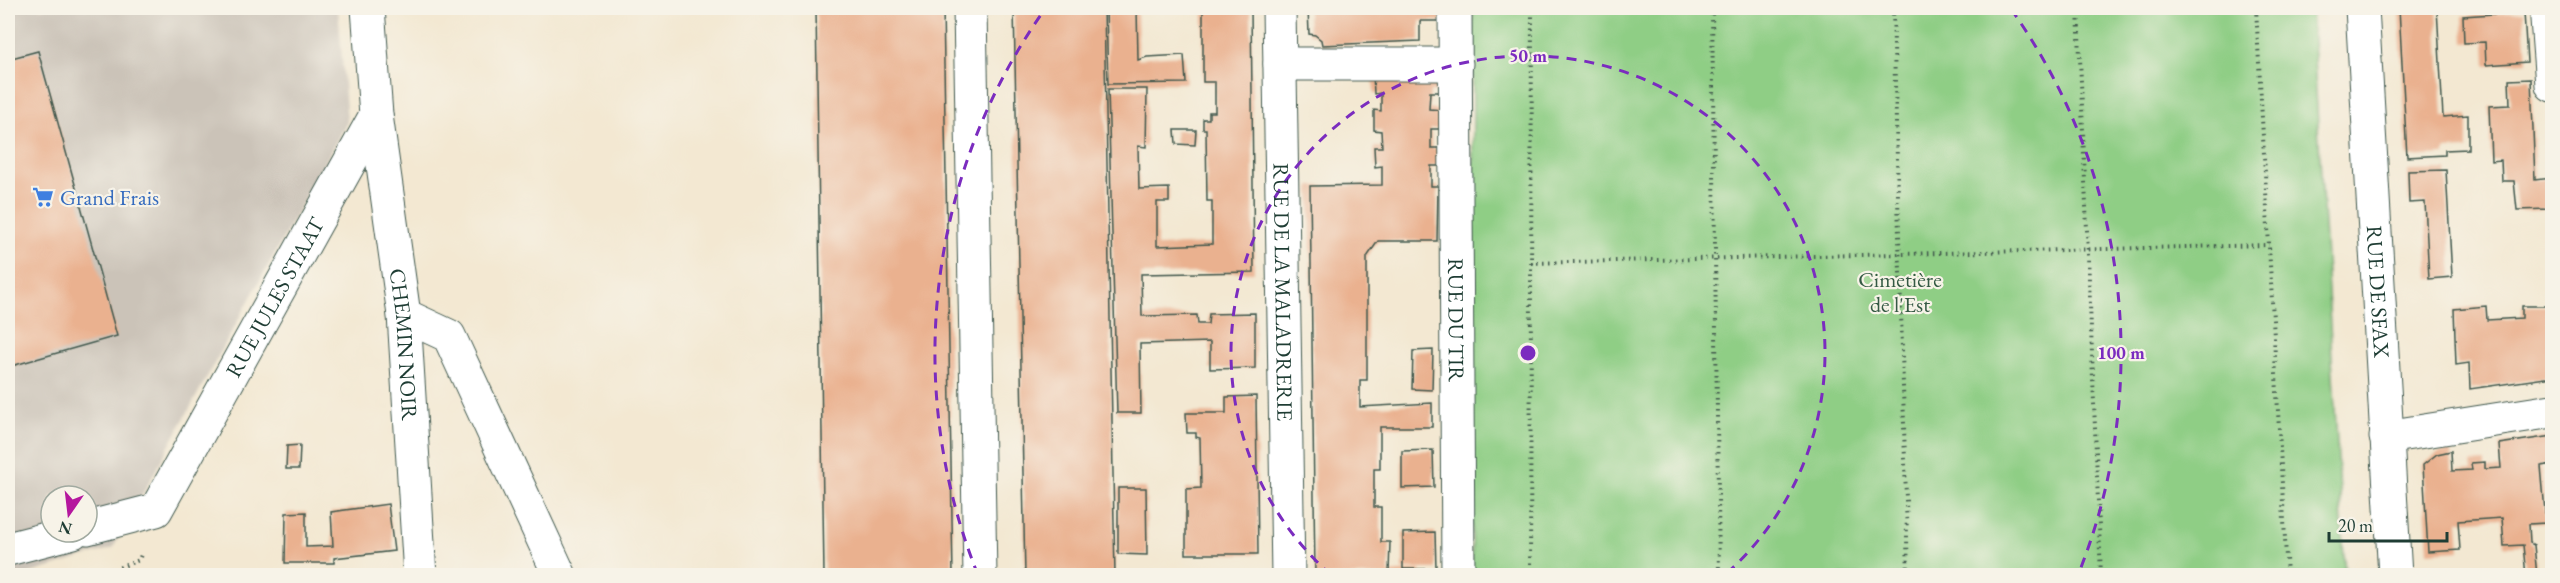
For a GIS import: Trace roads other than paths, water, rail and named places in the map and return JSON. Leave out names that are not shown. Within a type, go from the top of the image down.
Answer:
[{"type":"street","points":[[369,8],[376,115]]},
{"type":"street","points":[[970,8],[981,576]]},
{"type":"street","name":"RUE DE LA MALADRERIE","points":[[1279,8],[1288,576]]},
{"type":"street","name":"RUE DU TIR","points":[[1455,8],[1458,576]]},
{"type":"street","name":"RUE DE SFAX","points":[[2362,8],[2395,576]]},
{"type":"street","points":[[2547,19],[2553,85]]},
{"type":"street","points":[[1281,64],[1456,64]]},
{"type":"street","name":"CHEMIN NOIR","points":[[376,115],[404,315],[420,576]]},
{"type":"street","name":"RUE JULES STAAT","points":[[99,525],[156,510],[376,115]]},
{"type":"street","points":[[404,315],[449,336],[560,576]]},
{"type":"street","points":[[2386,437],[2553,411]]},
{"type":"street","points":[[8,549],[39,541]]},
{"type":"place","name":"Grand Frais","points":[[43,197]]},
{"type":"park label","name":"Cimetière de l'Est","points":[[1900,292]]}]
